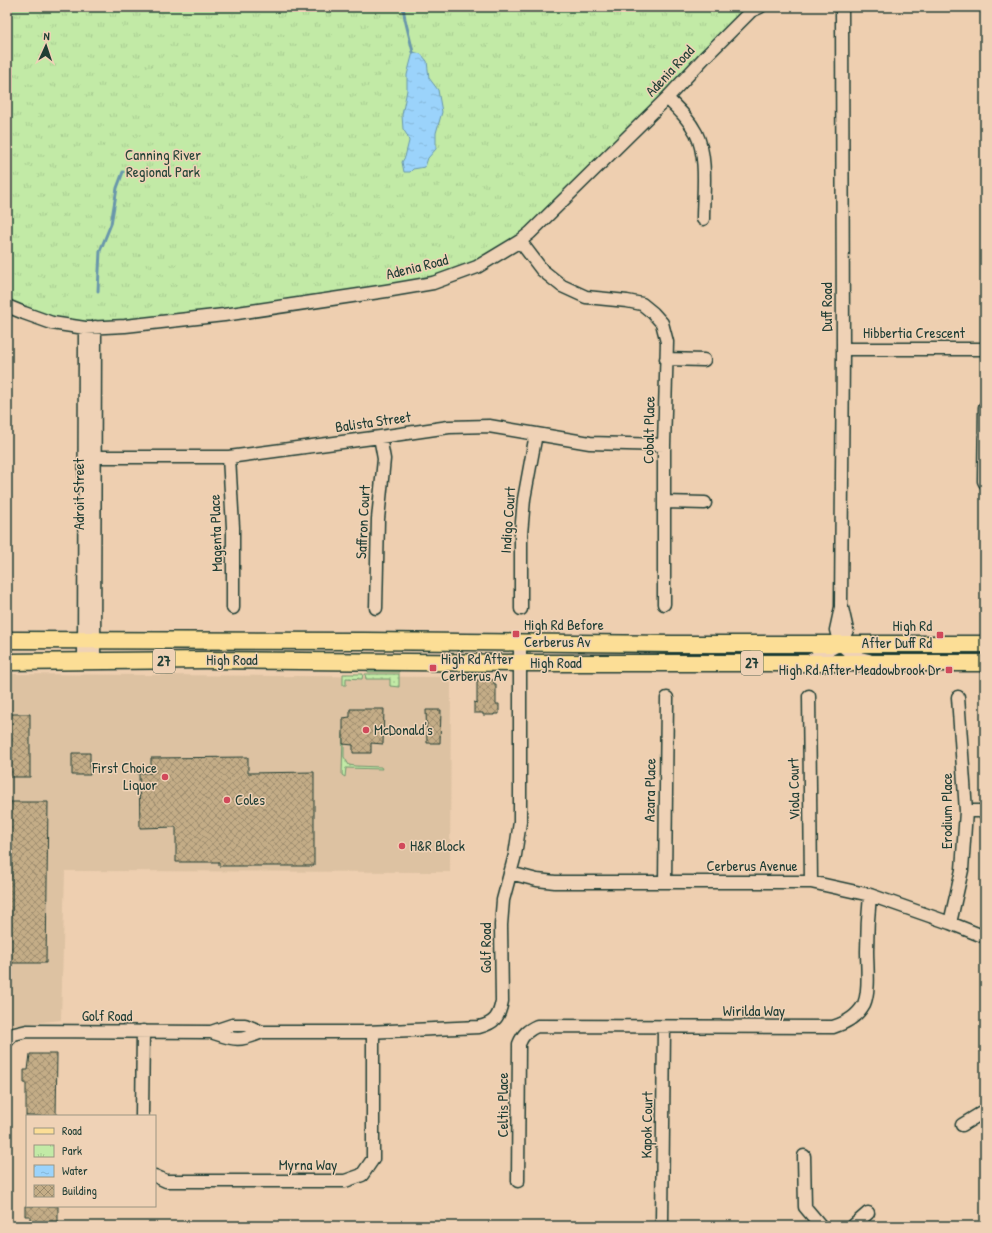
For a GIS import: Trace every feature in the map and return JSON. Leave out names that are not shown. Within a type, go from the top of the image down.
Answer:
[{"type":"main road","name":"High Road","points":[[7,640],[672,644],[985,644]]},
{"type":"main road","name":"High Road","points":[[7,662],[205,660],[520,663],[985,663]]},
{"type":"street","name":"Adenia Road","points":[[7,306],[52,322],[90,328],[125,326],[224,315],[386,291],[433,283],[477,267],[520,241],[530,232],[666,98],[751,11],[760,7]]},
{"type":"street","name":"Duff Road","points":[[840,644],[847,630],[841,607],[843,349],[842,7]]},
{"type":"street","points":[[666,98],[684,114],[697,133],[703,155],[703,218]]},
{"type":"street","name":"Cobalt Place","points":[[520,241],[542,270],[562,286],[586,297],[642,304],[662,323],[667,342],[664,445],[664,604]]},
{"type":"street","name":"Adroit Street","points":[[89,661],[90,328]]},
{"type":"street","name":"Hibbertia Crescent","points":[[843,349],[985,350]]},
{"type":"street","points":[[666,359],[704,360]]},
{"type":"street","points":[[985,407],[985,483]]},
{"type":"street","name":"Balista Street","points":[[90,457],[230,457],[449,427],[489,426],[590,443],[664,445]]},
{"type":"street","name":"Indigo Court","points":[[521,609],[524,499],[536,434]]},
{"type":"street","name":"Saffron Court","points":[[376,608],[378,519],[384,459],[380,437]]},
{"type":"street","name":"Magenta Place","points":[[230,457],[233,527],[233,608]]},
{"type":"street","points":[[665,502],[705,503]]},
{"type":"street","name":"Golf Road","points":[[7,1041],[14,1034],[27,1031],[211,1032],[232,1025],[245,1025],[262,1032],[373,1032],[479,1027],[488,1024],[496,1018],[500,1011],[502,1001],[503,900],[515,855],[520,822],[520,643]]},
{"type":"street","points":[[807,662],[840,644],[860,658],[878,662]]},
{"type":"street","name":"Viola Court","points":[[809,696],[810,882]]},
{"type":"street","name":"Erodium Place","points":[[950,923],[962,870],[966,811],[958,697]]},
{"type":"street","name":"Azara Place","points":[[665,882],[667,698]]},
{"type":"street","points":[[966,811],[985,811]]},
{"type":"street","name":"Cerberus Avenue","points":[[510,873],[537,880],[555,882],[810,882],[870,896],[950,923],[985,937]]},
{"type":"street","name":"Wirilda Way","points":[[527,1030],[537,1026],[832,1027],[846,1023],[856,1014],[864,1003],[867,992],[870,896]]},
{"type":"street","name":"Kapok Court","points":[[662,1222],[664,1027]]},
{"type":"street","name":"Celtis Place","points":[[518,1181],[519,1044],[527,1030]]},
{"type":"street","points":[[142,1115],[143,1032]]},
{"type":"street","name":"Myrna Way","points":[[156,1176],[166,1181],[345,1181],[362,1175],[373,1159],[373,1032]]},
{"type":"street","points":[[962,1125],[985,1111]]},
{"type":"street","points":[[804,1156],[805,1208],[822,1226]]},
{"type":"street","points":[[853,1226],[868,1214]]},
{"type":"shaded area","points":[[7,674],[451,677],[450,872],[65,871],[61,1020],[7,1026]]},
{"type":"green space","name":"Canning River Regional Park","points":[[7,7],[755,7],[533,229],[484,264],[426,285],[106,329],[64,325],[7,307]]},
{"type":"green space","points":[[367,667],[399,668],[399,672],[368,672]]},
{"type":"green space","points":[[343,674],[363,674],[362,679],[346,678],[346,685],[343,685]]},
{"type":"green space","points":[[365,674],[399,674],[399,687],[390,686],[390,679],[366,679]]},
{"type":"green space","points":[[343,733],[344,757],[349,765],[381,767],[382,769],[346,768],[345,777],[342,775]]},
{"type":"water","points":[[413,52],[421,54],[427,61],[429,78],[438,90],[442,112],[436,133],[436,149],[428,158],[425,167],[413,169],[410,172],[404,172],[402,162],[405,157],[409,141],[403,129],[402,115],[407,90],[407,75]]},
{"type":"building","points":[[477,680],[494,680],[494,684],[496,684],[496,704],[499,704],[499,714],[483,715],[483,713],[474,713],[474,702],[477,703]]},
{"type":"building","name":"McDonald's","points":[[350,709],[384,709],[383,744],[371,743],[371,753],[353,753],[353,745],[343,744],[343,718],[350,717]]},
{"type":"building","points":[[426,710],[441,710],[440,743],[427,743]]},
{"type":"building","points":[[7,714],[30,714],[30,777],[7,777]]},
{"type":"building","points":[[72,753],[90,753],[90,775],[72,775]]},
{"type":"building","name":"Coles","points":[[248,757],[248,773],[314,772],[314,866],[219,866],[219,862],[176,862],[176,827],[140,828],[139,773],[151,773],[151,758]]},
{"type":"building","points":[[7,802],[48,802],[46,963],[7,963]]},
{"type":"building","points":[[30,1054],[57,1054],[56,1115],[26,1115],[26,1083],[24,1083],[24,1070],[28,1070]]},
{"type":"building","points":[[25,1206],[58,1207],[58,1223],[39,1223],[39,1225],[30,1226],[30,1216],[25,1216]]},
{"type":"waterway","points":[[403,7],[413,52]]},
{"type":"waterway","points":[[98,291],[100,251],[111,224],[117,188],[123,172]]},
{"type":"place","name":"High Rd Before Cerberus Av","points":[[516,634]]},
{"type":"place","name":"High Rd After Duff Rd","points":[[940,635]]},
{"type":"place","name":"High Rd After Cerberus Av","points":[[433,668]]},
{"type":"place","name":"High Rd After Meadowbrook Dr","points":[[949,670]]},
{"type":"place","name":"McDonald's","points":[[366,730]]},
{"type":"place","name":"First Choice Liquor","points":[[165,777]]},
{"type":"place","name":"Coles","points":[[227,800]]},
{"type":"place","name":"H&R Block","points":[[402,846]]}]
